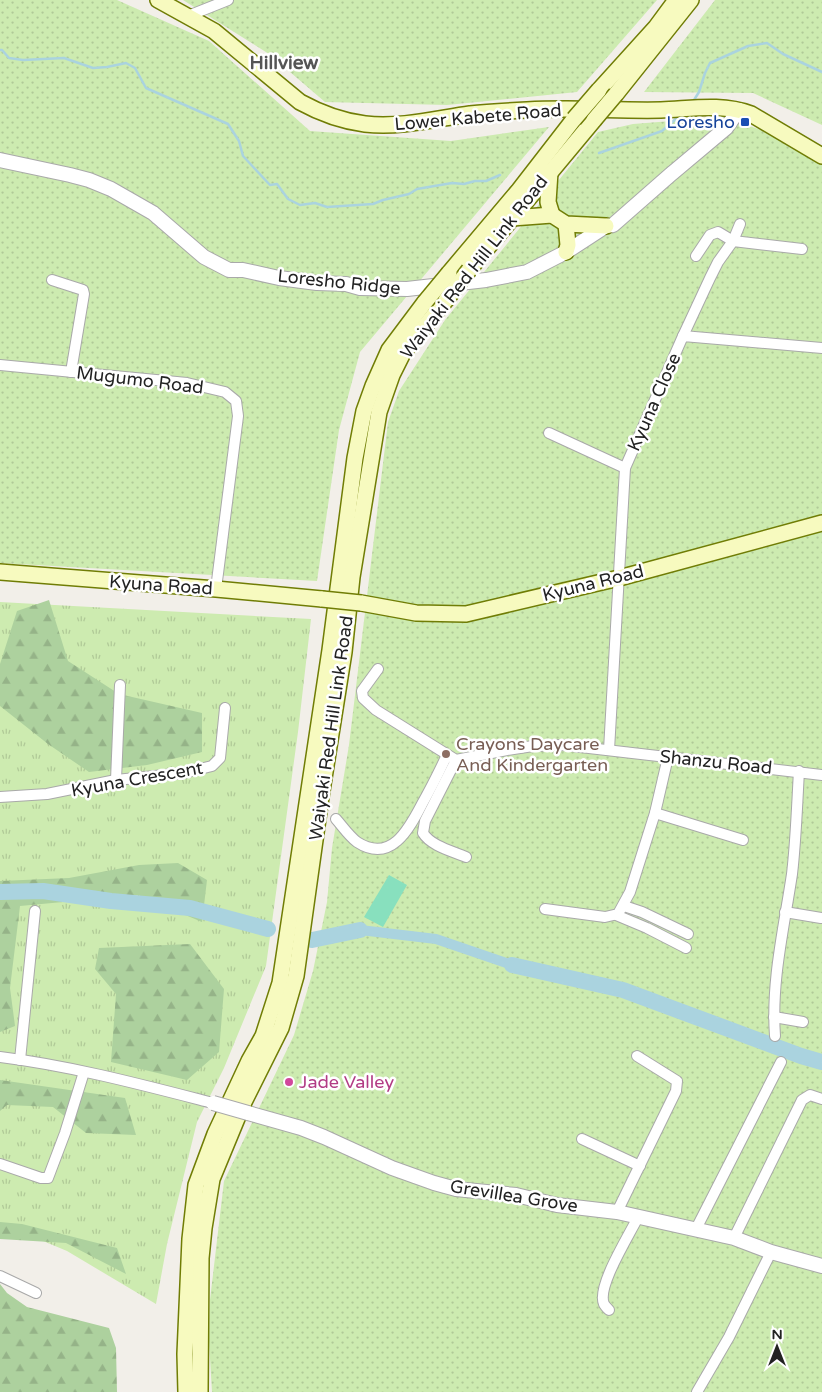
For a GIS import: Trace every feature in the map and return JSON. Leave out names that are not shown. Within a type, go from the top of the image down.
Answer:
[{"type":"main road","name":"Lower Kabete Road","points":[[158,0],[214,31],[300,102],[328,115],[354,122],[402,124],[470,114],[531,109],[661,110],[712,107],[739,110],[757,117],[822,156]]},
{"type":"main road","name":"Waiyaki Red Hill Link Road","points":[[186,1392],[185,1354],[189,1248],[196,1185],[215,1134],[249,1061],[263,1036],[280,983],[364,411],[389,350],[425,302],[519,190],[574,119],[656,27],[676,0]]},
{"type":"main road","name":"Waiyaki Red Hill Link Road","points":[[200,1392],[201,1258],[212,1179],[243,1104],[281,1028],[296,976],[321,797],[344,652],[352,577],[379,412],[392,375],[404,353],[446,300],[691,0]]},
{"type":"main road","points":[[550,172],[548,202],[552,215]]},
{"type":"main road","points":[[512,218],[552,215],[566,224],[606,226]]},
{"type":"main road","points":[[566,224],[568,245],[566,252]]},
{"type":"main road","name":"Kyuna Road","points":[[0,572],[322,599],[361,603],[401,611],[447,615],[466,614],[619,578],[822,523]]},
{"type":"street","points":[[188,16],[228,0]]},
{"type":"street","name":"Loresho Ridge","points":[[0,160],[70,175],[112,189],[153,213],[204,257],[229,270],[243,270],[279,278],[317,283],[346,284],[360,288],[407,289],[486,280],[527,272],[566,252],[606,226],[613,225],[726,128],[739,110]]},
{"type":"street","points":[[683,336],[718,262],[733,241],[740,224]]},
{"type":"street","points":[[696,256],[710,236],[718,232],[733,241],[802,249]]},
{"type":"street","points":[[52,280],[82,290],[84,294],[71,372]]},
{"type":"street","name":"Kyuna Close","points":[[619,578],[625,468],[683,336],[822,348]]},
{"type":"street","name":"Mugumo Road","points":[[0,365],[187,383],[224,392],[236,401],[238,416],[216,589]]},
{"type":"street","points":[[549,433],[625,468]]},
{"type":"street","points":[[610,750],[619,578]]},
{"type":"street","points":[[378,670],[362,691],[363,698],[376,710],[452,758]]},
{"type":"street","points":[[116,780],[120,685]]},
{"type":"street","name":"Kyuna Crescent","points":[[0,797],[47,794],[116,780],[184,773],[212,766],[220,758],[225,708]]},
{"type":"street","name":"Shanzu Road","points":[[452,758],[533,746],[563,745],[822,775]]},
{"type":"street","points":[[616,915],[624,906],[630,892],[655,813],[668,757]]},
{"type":"street","points":[[336,819],[356,841],[368,847],[381,849],[396,842],[409,829],[452,758]]},
{"type":"street","points":[[452,758],[425,821],[423,833],[432,842],[466,857]]},
{"type":"street","points":[[775,1036],[775,988],[793,862],[799,771]]},
{"type":"street","points":[[655,813],[743,840]]},
{"type":"street","points":[[624,906],[642,912],[688,934]]},
{"type":"street","points":[[545,909],[596,916],[616,915],[686,948]]},
{"type":"street","points":[[20,1060],[35,911]]},
{"type":"street","points":[[785,912],[821,918]]},
{"type":"street","points":[[774,1017],[803,1022]]},
{"type":"street","points":[[617,1212],[678,1085],[677,1081],[637,1056]]},
{"type":"street","points":[[0,1058],[84,1072],[213,1103]]},
{"type":"street","points":[[696,1229],[781,1062]]},
{"type":"street","points":[[0,1164],[41,1178],[48,1178],[65,1133],[84,1072]]},
{"type":"street","points":[[734,1238],[802,1100],[810,1095],[822,1099]]},
{"type":"street","name":"Grevillea Grove","points":[[213,1103],[301,1128],[392,1168],[441,1185],[464,1190],[516,1195],[557,1205],[617,1212],[734,1238],[771,1252],[822,1266]]},
{"type":"street","points":[[582,1139],[640,1166]]},
{"type":"street","points":[[608,1310],[603,1303],[603,1290],[606,1279],[638,1217]]},
{"type":"street","points":[[697,1392],[729,1337],[771,1252]]},
{"type":"street","points":[[0,1276],[36,1293]]},
{"type":"green space","points":[[0,0],[117,0],[209,41],[310,131],[451,141],[549,127],[360,352],[339,430],[317,581],[0,563]]},
{"type":"green space","points":[[183,0],[657,0],[577,92],[447,105],[325,102],[269,54]]},
{"type":"green space","points":[[715,0],[822,0],[822,125],[753,93],[644,92]]},
{"type":"green space","points":[[723,117],[761,130],[822,163],[822,1392],[212,1392],[209,1341],[210,1300],[224,1181],[294,1035],[313,971],[327,902],[332,848],[349,745],[388,422],[399,391],[445,320],[598,132],[633,124]]},
{"type":"green space","points":[[49,600],[68,661],[119,694],[202,713],[202,752],[147,765],[89,772],[48,744],[0,706],[0,664],[17,611]]},
{"type":"green space","points":[[0,602],[311,619],[298,732],[266,966],[224,1068],[197,1122],[167,1244],[156,1304],[67,1251],[0,1223]]},
{"type":"green space","points":[[178,863],[207,880],[202,922],[138,895],[20,906],[10,988],[15,1026],[0,1032],[0,881],[69,878],[139,865]]},
{"type":"green space","points":[[389,875],[407,885],[383,927],[364,917]]},
{"type":"green space","points":[[190,944],[224,989],[219,1052],[187,1080],[111,1062],[116,994],[95,969],[99,948]]},
{"type":"green space","points":[[0,1080],[125,1098],[136,1135],[86,1133],[53,1107],[7,1105],[0,1111]]},
{"type":"green space","points":[[0,1222],[22,1224],[117,1248],[126,1274],[66,1243],[0,1239]]},
{"type":"green space","points":[[0,1284],[7,1293],[27,1307],[109,1328],[116,1348],[117,1392],[0,1392]]},
{"type":"waterway","points":[[694,100],[710,63],[748,46],[767,43],[783,54],[822,72]]},
{"type":"waterway","points":[[0,50],[9,58],[23,60],[64,58],[93,68],[126,63],[135,68],[146,88],[228,124],[239,141],[243,156],[270,185],[277,184],[288,199],[300,205],[315,203],[327,207],[373,204],[409,194],[417,189],[452,183],[464,184],[486,181],[500,175]]},
{"type":"waterway","points":[[599,153],[662,131],[679,116]]},
{"type":"waterway","points":[[0,892],[43,891],[111,901],[190,908],[268,929]]},
{"type":"waterway","points":[[360,930],[436,939],[512,965]]},
{"type":"waterway","points":[[312,940],[360,930]]},
{"type":"waterway","points":[[512,965],[623,990],[801,1056],[822,1062]]},
{"type":"place","name":"Loresho","points":[[745,122]]},
{"type":"place","name":"Crayons Daycare And Kindergarten","points":[[446,754]]},
{"type":"place","name":"Jade Valley","points":[[289,1082]]},
{"type":"district","name":"Hillview","points":[[284,63]]}]
